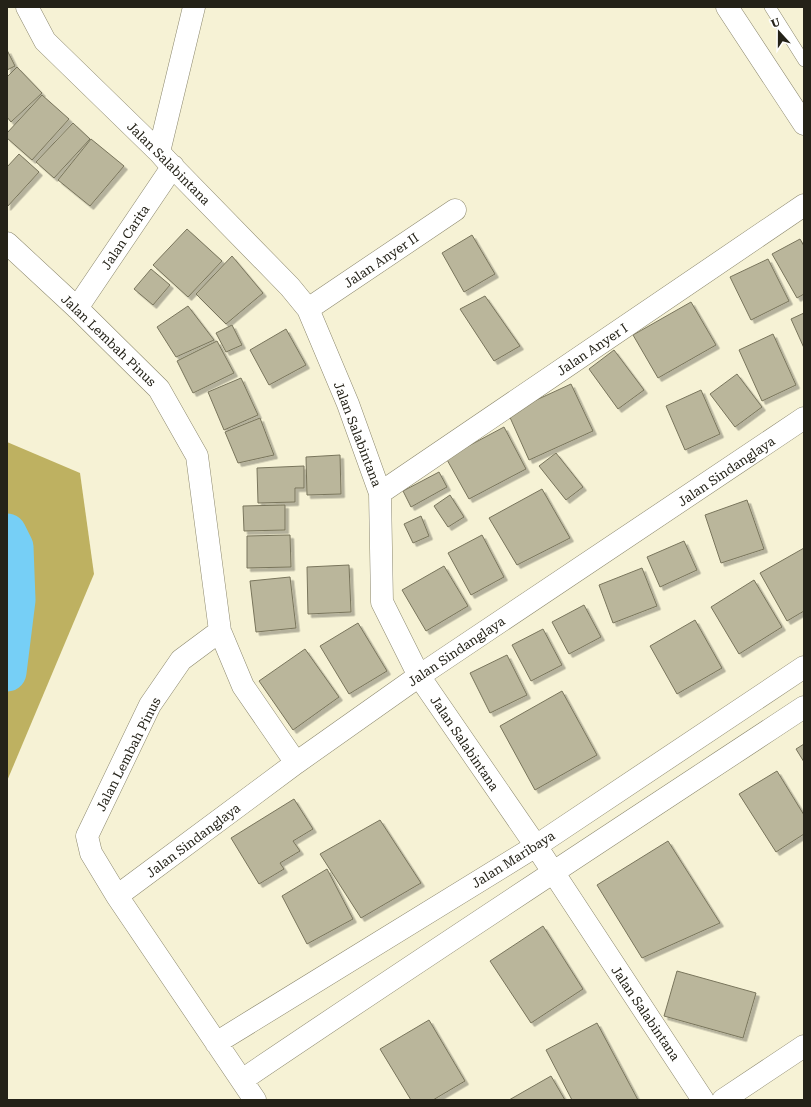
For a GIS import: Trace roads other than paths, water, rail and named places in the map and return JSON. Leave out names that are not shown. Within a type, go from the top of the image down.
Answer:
[{"type":"street","name":"Jalan Salabintana","points":[[27,7],[45,40],[166,159],[290,287],[308,309],[348,404],[380,493],[382,602],[420,676],[536,846],[704,1100]]},
{"type":"street","name":"Jalan Carita","points":[[77,308],[166,159],[194,7]]},
{"type":"street","points":[[727,7],[804,124]]},
{"type":"street","name":"Jalan Anyer I","points":[[380,493],[804,205]]},
{"type":"street","name":"Jalan Anyer II","points":[[308,309],[455,210]]},
{"type":"street","name":"Jalan Lembah Pinus","points":[[7,243],[77,308],[159,389],[196,456],[220,632],[181,660],[150,705],[87,836],[92,853],[117,896],[255,1100]]},
{"type":"street","name":"Jalan Sindanglaya","points":[[117,896],[296,763],[420,676],[804,418]]},
{"type":"street","points":[[220,632],[243,686],[296,763]]},
{"type":"street","name":"Jalan Maribaya","points":[[216,1043],[536,846],[804,667]]},
{"type":"street","points":[[242,1080],[390,980],[804,707]]},
{"type":"street","points":[[723,1100],[804,1046]]},
{"type":"lane","points":[[770,7],[804,61]]},
{"type":"waterway","points":[[7,533],[14,547],[16,600],[7,672]]}]
